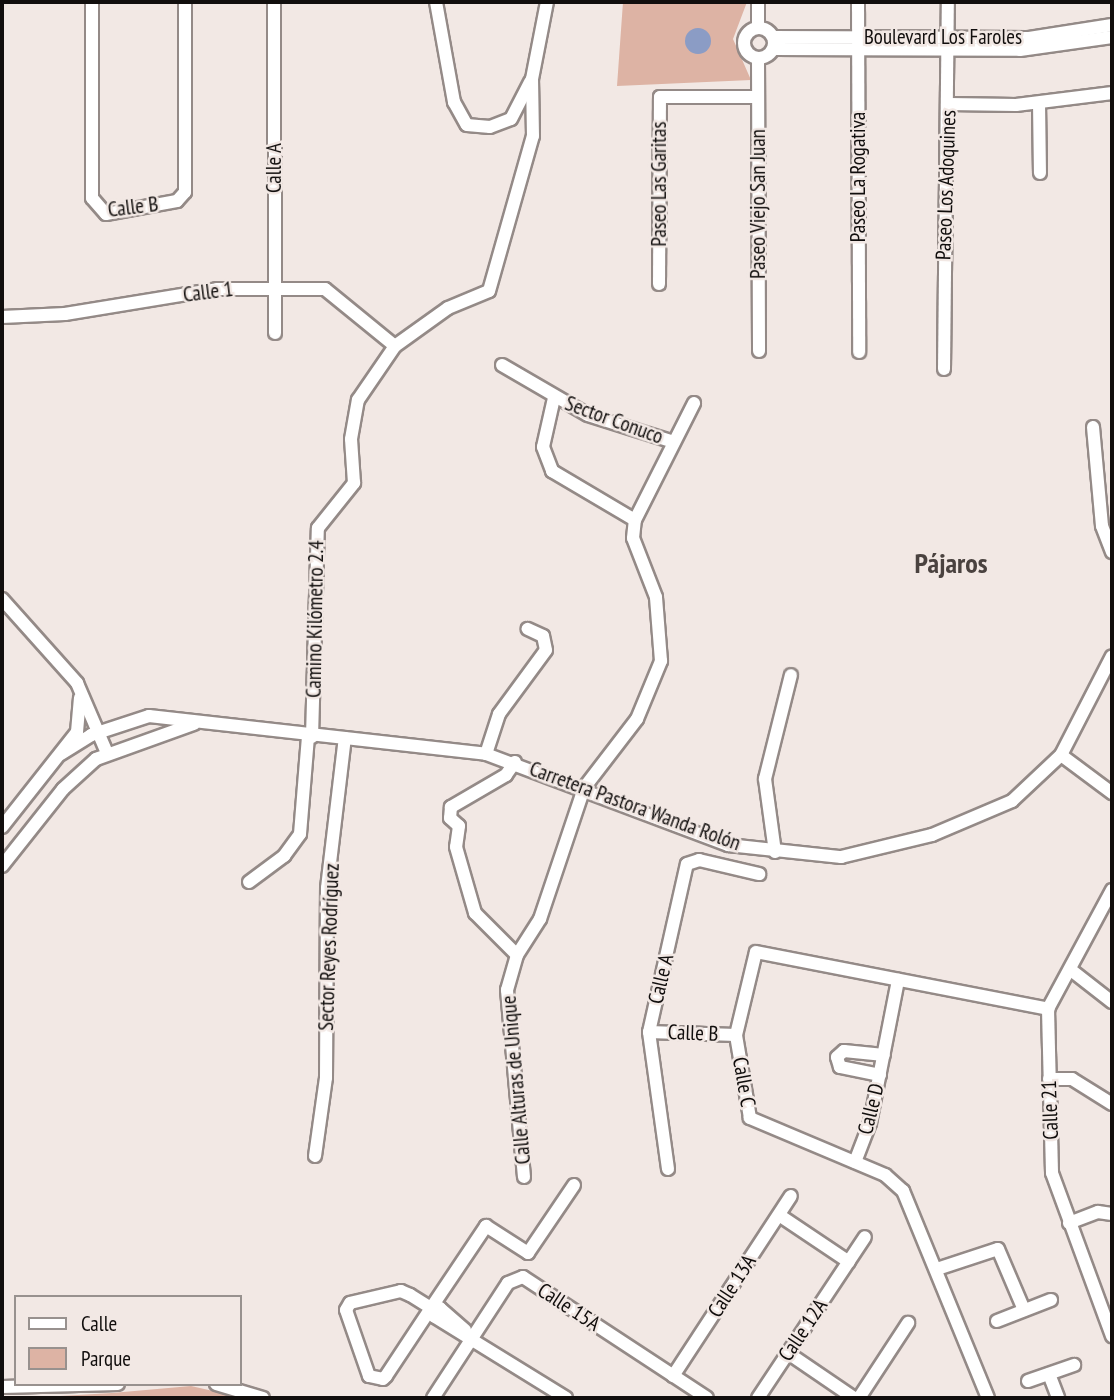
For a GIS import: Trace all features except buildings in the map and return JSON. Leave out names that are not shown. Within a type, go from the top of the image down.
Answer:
[{"type":"street","name":"Calle B","points":[[92,2],[92,198],[106,214],[177,201],[185,192],[185,2]]},
{"type":"street","name":"Calle A","points":[[274,2],[275,333]]},
{"type":"street","points":[[436,2],[454,102],[467,125],[490,127],[511,119],[532,79]]},
{"type":"street","name":"Camino Kilómetro 2.4","points":[[249,882],[284,856],[300,834],[310,737],[318,528],[354,483],[351,439],[358,400],[395,346],[448,308],[489,291],[533,136],[532,79],[547,2]]},
{"type":"street","name":"Paseo Viejo San Juan","points":[[758,2],[758,28],[744,43],[758,58],[759,351]]},
{"type":"street","name":"Paseo La Rogativa","points":[[858,2],[859,352]]},
{"type":"street","name":"Paseo Los Adoquines","points":[[944,369],[949,104],[948,2]]},
{"type":"street","name":"Boulevard Los Faroles","points":[[773,43],[949,43],[1029,38],[1112,25]]},
{"type":"street","points":[[758,28],[773,43],[758,58]]},
{"type":"street","name":"Boulevard Los Faroles","points":[[949,43],[1020,50],[1112,37]]},
{"type":"street","points":[[949,104],[1039,103],[1112,93]]},
{"type":"street","name":"Paseo Las Garitas","points":[[659,284],[660,97],[758,97]]},
{"type":"street","points":[[1039,103],[1040,173]]},
{"type":"street","name":"Calle 1","points":[[2,317],[274,286],[338,294],[395,346]]},
{"type":"street","name":"Sector Conuco","points":[[502,365],[554,398],[674,442]]},
{"type":"street","name":"Sector Conuco","points":[[554,398],[543,447],[552,471],[635,520],[694,403]]},
{"type":"street","points":[[1093,427],[1102,526],[1112,552]]},
{"type":"street","points":[[584,789],[637,719],[661,661],[656,597],[634,538],[635,520]]},
{"type":"street","points":[[2,599],[8,611],[79,687],[100,731],[107,753]]},
{"type":"street","points":[[486,754],[499,714],[546,650],[543,636],[528,629]]},
{"type":"street","name":"Carretera Pastora Wanda Rolón","points":[[61,754],[100,731],[149,716],[310,737],[345,738],[486,754],[515,762],[729,845],[841,857],[932,835],[1012,802],[1061,755],[1112,656]]},
{"type":"street","points":[[775,852],[765,779],[792,675]]},
{"type":"street","points":[[2,827],[61,754],[79,722],[79,687]]},
{"type":"street","name":"Carretera Pastora Wanda Rolón","points":[[2,866],[63,789],[107,753],[198,723]]},
{"type":"street","name":"Sector Reyes Rodríguez","points":[[315,1156],[326,1078],[327,888],[345,738]]},
{"type":"street","points":[[1061,755],[1112,793]]},
{"type":"street","points":[[515,762],[506,775],[451,807],[450,818],[459,826],[456,846],[475,913],[517,955]]},
{"type":"street","name":"Calle Alturas de Unique","points":[[524,1177],[507,990],[517,955],[540,919],[584,789]]},
{"type":"street","name":"Calle A","points":[[667,1170],[649,1032],[687,864],[699,859],[759,874]]},
{"type":"street","points":[[1048,1009],[1111,896]]},
{"type":"street","name":"Calle C","points":[[988,1398],[903,1191],[855,1162],[750,1118],[736,1035],[755,952],[1048,1009]]},
{"type":"street","points":[[1071,970],[1112,1002]]},
{"type":"street","name":"Calle D","points":[[855,1162],[880,1075],[898,980]]},
{"type":"street","name":"Calle 21","points":[[1048,1009],[1052,1173],[1112,1336]]},
{"type":"street","name":"Calle B","points":[[649,1032],[736,1035]]},
{"type":"street","name":"Calle D","points":[[880,1075],[840,1067],[836,1057],[844,1051],[884,1055]]},
{"type":"street","points":[[1049,1079],[1072,1079],[1112,1104]]},
{"type":"street","points":[[566,1398],[470,1333],[456,1318],[432,1309],[401,1291],[351,1303],[346,1310],[369,1376],[383,1379],[432,1309],[486,1226],[528,1253],[574,1185]]},
{"type":"street","name":"Calle 13A","points":[[673,1376],[791,1196]]},
{"type":"street","points":[[1069,1223],[1098,1212],[1112,1214]]},
{"type":"street","points":[[779,1215],[849,1262]]},
{"type":"street","name":"Calle 12A","points":[[758,1398],[865,1237]]},
{"type":"street","points":[[937,1269],[998,1249],[1024,1310]]},
{"type":"street","name":"Calle 15A","points":[[433,1398],[470,1333],[508,1283],[523,1277],[707,1398]]},
{"type":"street","points":[[997,1321],[1051,1300]]},
{"type":"street","points":[[788,1353],[856,1398],[908,1323]]},
{"type":"street","points":[[1028,1381],[1074,1365]]},
{"type":"street","points":[[1049,1374],[1058,1398]]},
{"type":"street","points":[[2,1387],[41,1386]]},
{"type":"street","points":[[223,1386],[263,1398]]},
{"type":"green space","points":[[623,2],[747,2],[733,39],[751,80],[617,86]]},
{"type":"green space","points":[[191,1386],[244,1398],[26,1398],[112,1393]]},
{"type":"water","points":[[698,28],[707,32],[711,41],[707,50],[698,54],[689,50],[685,41],[689,32]]},
{"type":"district","name":"Pájaros","points":[[951,563]]}]
